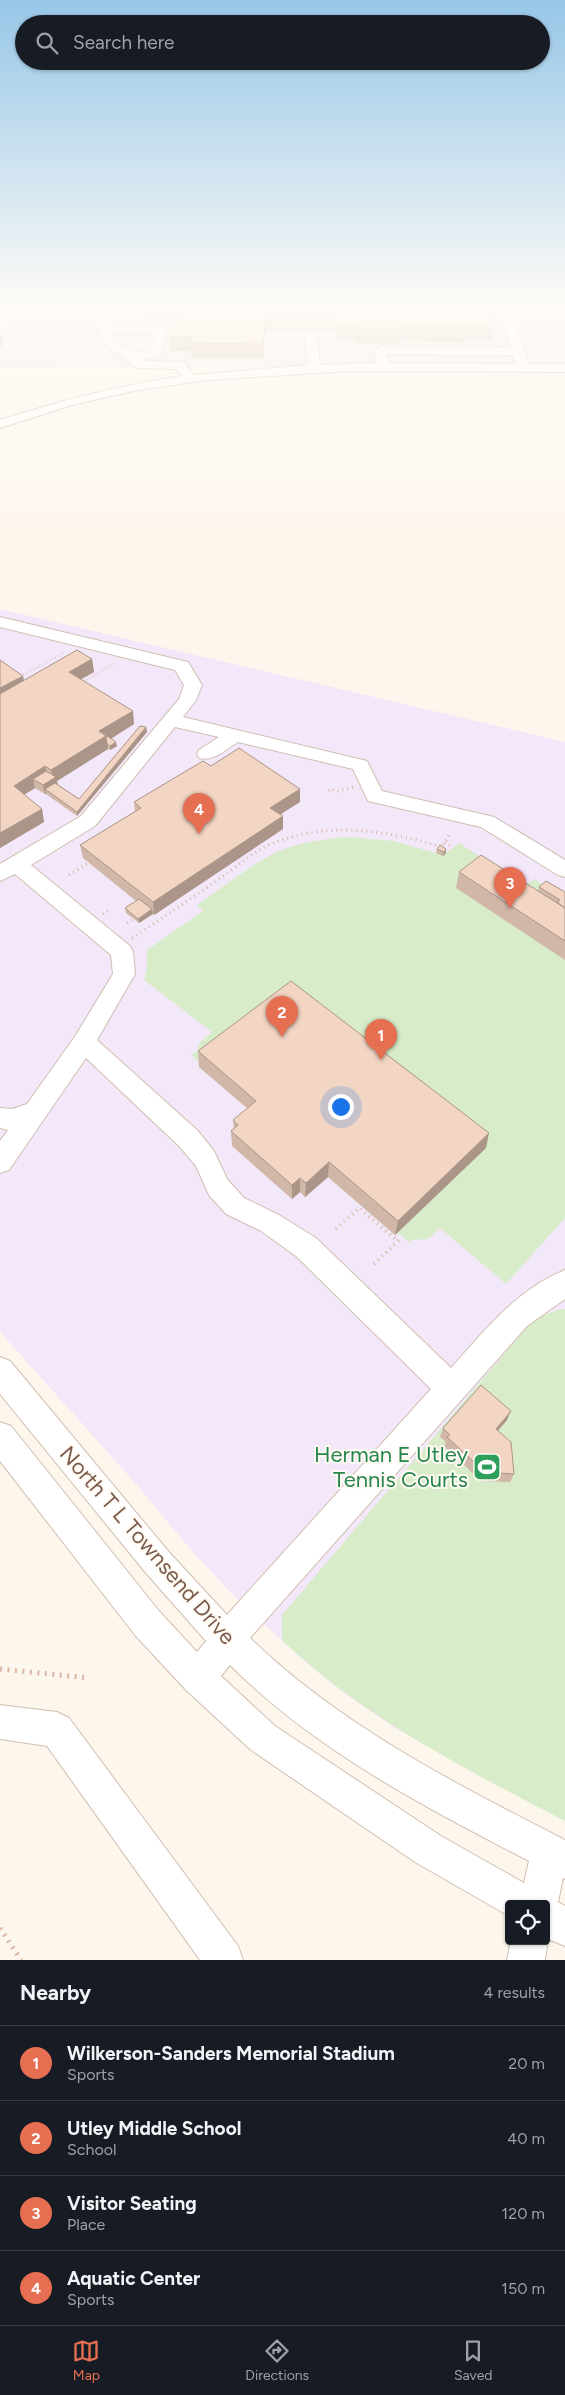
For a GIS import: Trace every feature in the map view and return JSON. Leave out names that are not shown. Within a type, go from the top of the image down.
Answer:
[{"type":"street","points":[[0,424],[75,399]]},
{"type":"street","points":[[0,622],[182,666],[193,685],[187,700],[88,821],[8,869],[122,952],[124,974],[84,1042],[0,1162]]},
{"type":"street","points":[[171,720],[360,765],[375,796],[487,822],[565,870]]},
{"type":"street","points":[[206,754],[235,735]]},
{"type":"street","points":[[84,1042],[188,1138],[205,1159],[218,1187],[235,1206],[270,1223],[306,1247],[451,1388]]},
{"type":"street","points":[[0,1118],[12,1120],[38,1110]]},
{"type":"street","points":[[198,1678],[227,1640],[517,1316],[565,1283]]},
{"type":"street","name":"North T L Townsend Drive","points":[[0,1371],[166,1574],[227,1640],[294,1699],[354,1741],[419,1781],[557,1856]]},
{"type":"street","points":[[0,1437],[147,1623],[198,1678],[263,1738],[428,1849],[517,1900]]},
{"type":"street","points":[[0,1722],[57,1730],[224,1960]]},
{"type":"street","points":[[541,1900],[557,1856]]},
{"type":"street","points":[[550,1918],[565,1927]]},
{"type":"street","points":[[526,1960],[529,1945]]},
{"type":"path","points":[[13,680],[68,651]]},
{"type":"path","points":[[75,687],[121,659]]},
{"type":"path","points":[[328,791],[330,789],[338,791],[369,784]]},
{"type":"path","points":[[117,948],[267,847],[293,837],[322,831],[351,829],[382,832],[442,847],[450,832]]},
{"type":"path","points":[[444,842],[453,848]]},
{"type":"path","points":[[243,856],[248,859]]},
{"type":"path","points":[[69,875],[88,863]]},
{"type":"path","points":[[172,904],[177,907]]},
{"type":"path","points":[[127,923],[133,919]]},
{"type":"path","points":[[336,1228],[360,1208],[399,1239],[374,1264]]},
{"type":"path","points":[[0,1669],[89,1678]]},
{"type":"path","points":[[0,1928],[21,1960]]},
{"type":"shaded area","points":[[0,609],[565,742],[565,1821],[395,1728],[340,1690],[303,1660],[234,1596],[191,1550],[136,1484],[0,1332]]},
{"type":"green space","points":[[350,837],[394,841],[436,853],[439,850],[446,853],[459,843],[526,886],[534,879],[565,899],[565,1218],[506,1284],[440,1228],[428,1239],[412,1240],[409,1242],[398,1233],[395,1235],[328,1177],[305,1197],[300,1192],[292,1199],[257,1116],[199,1067],[202,1064],[191,1055],[197,1051],[199,1043],[212,1032],[144,980],[147,968],[147,950],[203,911],[197,905],[240,874],[267,857],[287,848],[318,841]]},
{"type":"green space","name":"Herman E Utley Tennis Courts","points":[[560,1309],[565,1309],[565,1821],[490,1782],[381,1718],[314,1668],[282,1640],[282,1615],[534,1319]]},
{"type":"building","points":[[77,650],[92,659],[69,672],[133,711],[99,731],[106,736],[51,770],[45,766],[14,786],[42,809],[0,833],[0,694]]},
{"type":"building","points":[[0,660],[23,676],[0,688]]},
{"type":"building","points":[[140,726],[146,727],[77,812],[45,789],[55,783],[79,799]]},
{"type":"building","points":[[107,736],[116,742],[110,746],[107,744]]},
{"type":"building","points":[[239,748],[300,789],[270,808],[283,816],[153,902],[80,845],[141,808],[134,802],[203,761],[211,766]]},
{"type":"building","points":[[46,771],[56,777],[43,785],[33,779]]},
{"type":"building","points":[[440,845],[446,849],[444,852],[437,849]]},
{"type":"building","points":[[481,855],[565,908],[565,941],[459,872]]},
{"type":"building","points":[[546,881],[565,892],[565,908],[557,902],[560,900],[539,887]]},
{"type":"building","points":[[139,899],[152,909],[138,919],[125,908]]},
{"type":"building","points":[[291,981],[489,1133],[398,1221],[329,1162],[306,1183],[300,1178],[292,1185],[231,1131],[238,1125],[233,1120],[256,1101],[198,1051]]},
{"type":"building","points":[[481,1385],[511,1411],[496,1429],[511,1442],[514,1474],[485,1472],[447,1437],[450,1435],[443,1428]]},
{"type":"place","name":"Aquatic Center","points":[[199,834]]},
{"type":"place","name":"Visitor Seating","points":[[510,908]]},
{"type":"place","name":"Utley Middle School","points":[[282,1037]]},
{"type":"place","name":"Wilkerson-Sanders Memorial Stadium","points":[[381,1060]]},
{"type":"place","name":"Herman E Utley Tennis Courts","points":[[487,1467]]}]
